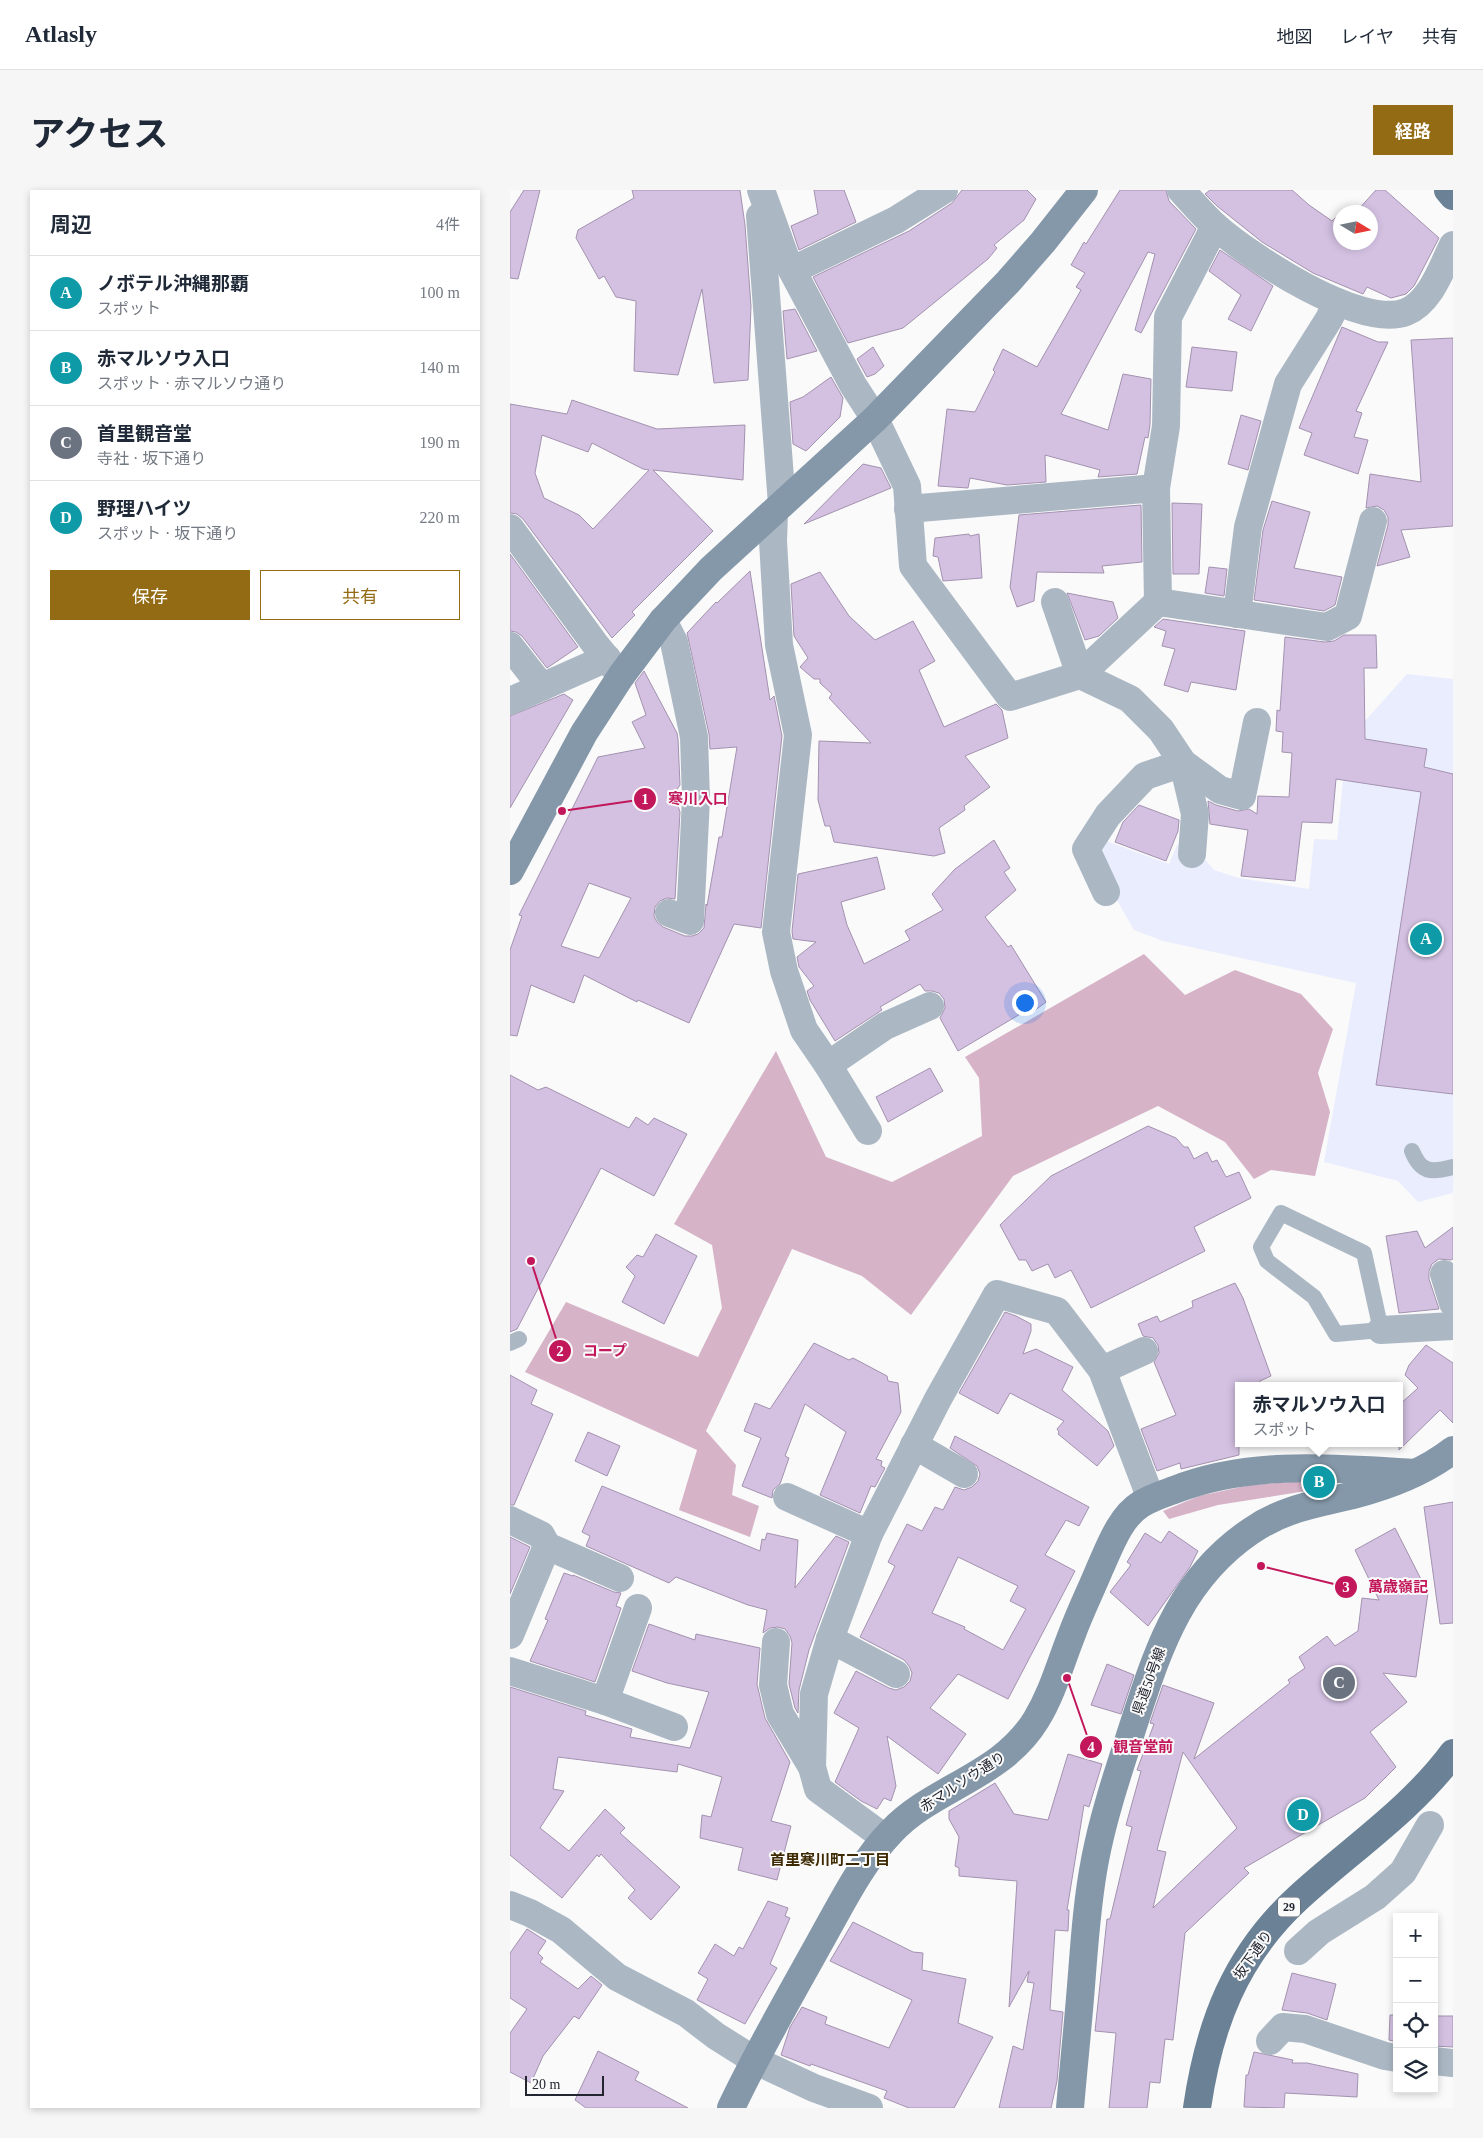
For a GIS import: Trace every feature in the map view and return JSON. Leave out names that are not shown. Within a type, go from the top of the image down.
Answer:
[{"type":"main road","points":[[1448,190],[1453,196]]},
{"type":"main road","name":"坂下通り","points":[[1197,2108],[1204,2063],[1217,2017],[1234,1981],[1255,1947],[1297,1898],[1404,1806],[1435,1776],[1453,1753]]},
{"type":"street","points":[[759,190],[786,259],[853,385],[881,413],[907,486],[913,566],[1010,697],[1080,675],[1158,602],[1156,488],[1166,426],[1168,317],[1215,226]]},
{"type":"street","points":[[759,190],[778,508],[774,549],[779,645],[798,735],[776,932],[784,971],[804,1030],[828,1065],[868,1131]]},
{"type":"street","points":[[793,270],[896,220],[944,190]]},
{"type":"street","points":[[510,871],[572,755],[614,667],[664,620],[711,569],[881,413],[1008,282],[1043,242],[1084,190]]},
{"type":"street","points":[[1181,190],[1215,226],[1285,275],[1355,310],[1378,314],[1406,312],[1426,297],[1453,245]]},
{"type":"street","points":[[1237,614],[1248,527],[1288,384],[1329,319],[1337,302]]},
{"type":"street","points":[[908,509],[1156,488]]},
{"type":"street","points":[[1158,602],[1327,626],[1348,616],[1373,521]]},
{"type":"street","points":[[510,528],[614,667]]},
{"type":"street","points":[[1055,602],[1080,675],[1130,699],[1161,730],[1183,763],[1220,790],[1242,796],[1257,722]]},
{"type":"street","points":[[664,620],[674,642],[694,737],[696,799],[690,921],[669,913]]},
{"type":"street","points":[[510,646],[542,687]]},
{"type":"street","points":[[510,701],[542,687],[614,667]]},
{"type":"street","points":[[1183,763],[1194,814],[1192,854]]},
{"type":"street","points":[[1106,892],[1086,849],[1108,815],[1145,776],[1183,763]]},
{"type":"street","points":[[828,1065],[885,1026],[930,1006]]},
{"type":"street","points":[[1444,1274],[1453,1303]]},
{"type":"street","points":[[812,1767],[814,1694],[830,1639],[869,1534],[914,1445],[997,1294],[1057,1311],[1102,1370],[1151,1499]]},
{"type":"street","points":[[1381,1330],[1453,1326]]},
{"type":"street","points":[[1102,1370],[1144,1351]]},
{"type":"street","points":[[914,1445],[964,1474]]},
{"type":"street","name":"県道50号線","points":[[1070,2108],[1088,1900],[1095,1858],[1120,1766],[1147,1682],[1164,1638],[1179,1607],[1208,1566],[1238,1540],[1269,1519],[1302,1506],[1358,1494],[1414,1473],[1431,1465],[1453,1450]]},
{"type":"street","name":"赤マルソウ通り","points":[[731,2108],[754,2060],[856,1879],[885,1838],[904,1820],[1003,1757],[1026,1735],[1043,1708],[1057,1679],[1072,1634],[1113,1540],[1130,1513],[1151,1499],[1199,1481],[1250,1470],[1352,1469],[1414,1473]]},
{"type":"street","points":[[787,1497],[869,1534]]},
{"type":"street","points":[[510,1520],[541,1535],[547,1546],[620,1578]]},
{"type":"street","points":[[510,1635],[547,1546]]},
{"type":"street","points":[[605,1701],[638,1608]]},
{"type":"street","points":[[830,1639],[896,1674]]},
{"type":"street","points":[[776,1642],[773,1685],[780,1714],[812,1767],[818,1789],[885,1838]]},
{"type":"street","points":[[510,1671],[605,1701],[674,1727]]},
{"type":"street","points":[[1298,1951],[1319,1932],[1375,1897],[1403,1872],[1442,1824],[1404,1806]]},
{"type":"street","points":[[510,1905],[530,1913],[560,1930],[617,1977],[686,2013],[716,2036],[754,2060],[814,2088],[869,2108]]},
{"type":"street","points":[[1270,2042],[1284,2027],[1305,2029],[1393,2057]]},
{"type":"street","points":[[1438,2061],[1453,2063]]},
{"type":"lane","points":[[1412,1151],[1417,1164],[1426,1170],[1441,1170],[1453,1167]]},
{"type":"lane","points":[[1281,1213],[1364,1253],[1381,1330],[1336,1334],[1314,1297],[1267,1261],[1261,1247],[1281,1213]]},
{"type":"shaded area","points":[[1407,674],[1453,679],[1453,1193],[1418,1202],[1398,1181],[1324,1162],[1356,983],[1163,941],[1134,930],[1090,853],[1098,838],[1169,864],[1177,845],[1198,851],[1214,870],[1239,878],[1309,889],[1314,839],[1337,840],[1347,741]]},
{"type":"shaded area","points":[[1144,954],[1185,995],[1235,970],[1301,994],[1333,1029],[1318,1073],[1330,1112],[1315,1176],[1271,1170],[1254,1179],[1225,1142],[1158,1106],[1013,1176],[911,1315],[862,1276],[792,1249],[706,1431],[736,1465],[732,1495],[759,1506],[750,1537],[679,1510],[697,1450],[525,1372],[566,1302],[698,1357],[722,1308],[712,1245],[674,1224],[776,1051],[826,1157],[892,1182],[982,1136],[979,1078],[965,1057]]},
{"type":"shaded area","points":[[1304,1481],[1306,1491],[1218,1505],[1169,1519],[1163,1511],[1199,1496],[1250,1485]]},
{"type":"building","points":[[524,190],[540,190],[518,279],[510,278],[510,212]]},
{"type":"building","points":[[632,190],[740,190],[745,225],[751,306],[748,380],[714,383],[702,289],[678,375],[634,371],[636,301],[616,297],[604,276],[599,279],[576,238],[578,230],[634,198]]},
{"type":"building","points":[[814,190],[844,190],[856,222],[799,250],[791,226],[818,214]]},
{"type":"building","points":[[962,190],[1027,190],[1036,199],[1024,220],[994,245],[997,248],[988,259],[903,328],[848,343],[813,277],[909,231],[952,203]]},
{"type":"building","points":[[1120,190],[1166,190],[1169,201],[1196,229],[1141,333],[1135,330],[1155,254],[1148,252],[1061,414],[1108,430],[1123,374],[1151,379],[1150,425],[1148,438],[1145,437],[1137,474],[1098,477],[1100,470],[1045,455],[1046,482],[1007,485],[970,478],[968,488],[938,486],[947,409],[975,412],[995,372],[993,370],[1003,349],[1037,367],[1081,290],[1076,287],[1085,273],[1071,265],[1084,242],[1086,244]]},
{"type":"building","points":[[1210,190],[1292,190],[1309,205],[1333,220],[1333,250],[1378,250],[1378,205],[1362,205],[1376,190],[1385,190],[1439,238],[1414,286],[1406,294],[1391,298],[1367,287],[1363,294],[1313,273],[1262,242],[1205,194]]},
{"type":"building","points":[[1220,250],[1273,286],[1251,331],[1228,319],[1241,295],[1209,271]]},
{"type":"building","points":[[795,309],[817,351],[787,359],[783,311]]},
{"type":"building","points":[[1342,327],[1378,342],[1388,342],[1356,411],[1362,413],[1354,437],[1368,440],[1358,474],[1304,455],[1312,433],[1299,428]]},
{"type":"building","points":[[1453,338],[1453,526],[1401,530],[1410,557],[1377,566],[1388,525],[1388,517],[1384,510],[1377,506],[1366,508],[1370,474],[1421,482],[1411,340]]},
{"type":"building","points":[[873,347],[884,366],[875,374],[867,377],[857,359]]},
{"type":"building","points":[[1192,347],[1237,352],[1232,391],[1186,387]]},
{"type":"building","points":[[831,377],[843,398],[840,417],[806,451],[793,444],[790,402],[803,397]]},
{"type":"building","points":[[572,400],[657,429],[745,425],[743,480],[653,470],[713,531],[632,612],[635,615],[612,638],[523,519],[517,514],[510,513],[510,404],[567,414]],"holes":[[[542,435],[588,452],[592,443],[643,469],[649,470],[593,529],[579,515],[544,498],[535,473]]]},
{"type":"building","points":[[1241,415],[1261,421],[1248,470],[1228,464]]},
{"type":"building","points":[[863,464],[881,468],[891,488],[804,524]]},
{"type":"building","points":[[1272,501],[1310,512],[1294,568],[1342,577],[1335,605],[1324,611],[1254,600],[1263,530]]},
{"type":"building","points":[[1172,503],[1202,504],[1199,574],[1173,574]]},
{"type":"building","points":[[1141,505],[1142,562],[1102,566],[1104,573],[1037,572],[1034,601],[1017,607],[1010,587],[1019,515]]},
{"type":"building","points":[[969,534],[970,536],[979,534],[982,578],[943,581],[938,557],[933,556],[935,538]]},
{"type":"building","points":[[510,554],[578,647],[547,668],[522,636],[510,631]]},
{"type":"building","points":[[1209,567],[1227,569],[1224,596],[1205,593]]},
{"type":"building","points":[[750,571],[770,700],[774,696],[782,736],[761,928],[734,924],[689,1023],[638,1000],[637,1002],[584,975],[574,1003],[531,985],[517,1036],[510,1035],[510,950],[522,916],[519,915],[598,757],[645,748],[632,722],[646,715],[635,683],[644,671],[677,733],[680,785],[674,794],[680,812],[675,899],[667,898],[660,901],[655,907],[654,916],[663,927],[685,936],[698,934],[704,928],[706,904],[707,906],[719,837],[722,837],[737,747],[710,749],[709,734],[687,633]],"holes":[[[589,883],[631,898],[599,958],[561,946]]]},
{"type":"building","points":[[820,572],[849,616],[875,640],[913,621],[935,661],[919,670],[944,727],[996,704],[1002,710],[1008,738],[965,756],[990,787],[964,806],[965,810],[939,828],[945,853],[934,856],[834,842],[830,826],[825,826],[818,800],[819,741],[871,743],[829,698],[832,694],[820,683],[820,679],[814,679],[800,667],[808,658],[794,636],[791,584]]},
{"type":"building","points":[[1067,593],[1113,602],[1118,618],[1099,636],[1085,640]]},
{"type":"building","points":[[1163,619],[1245,631],[1236,690],[1191,682],[1188,692],[1164,685],[1175,649],[1162,646],[1166,631],[1154,627]]},
{"type":"building","points":[[1344,635],[1376,635],[1377,668],[1364,668],[1365,739],[1427,749],[1424,767],[1453,774],[1453,1094],[1376,1085],[1421,792],[1336,779],[1332,823],[1302,822],[1295,881],[1241,876],[1248,830],[1210,824],[1208,801],[1238,811],[1249,809],[1257,814],[1258,796],[1289,797],[1292,753],[1282,752],[1283,732],[1276,731],[1277,710],[1280,711],[1285,637],[1325,642],[1334,641]]},
{"type":"building","points":[[564,694],[573,700],[510,808],[510,716]]},
{"type":"building","points":[[1139,805],[1179,820],[1178,831],[1166,861],[1115,842],[1123,822]]},
{"type":"building","points":[[994,840],[1010,868],[1004,872],[1016,890],[985,917],[1008,947],[1011,945],[1046,1002],[1030,1014],[1027,1010],[958,1051],[940,1018],[945,1008],[944,999],[939,993],[925,991],[920,984],[880,1007],[882,1010],[835,1041],[810,1000],[807,991],[814,986],[799,967],[797,957],[816,942],[793,939],[792,931],[798,874],[877,857],[885,889],[841,902],[847,925],[864,964],[910,940],[905,931],[943,910],[932,894],[955,869]]},
{"type":"building","points":[[930,1068],[943,1091],[888,1122],[876,1097]]},
{"type":"building","points":[[510,1075],[538,1090],[546,1087],[629,1128],[636,1117],[648,1125],[654,1118],[687,1134],[654,1196],[601,1168],[517,1329],[510,1332]]},
{"type":"building","points":[[1148,1126],[1176,1138],[1184,1147],[1188,1147],[1194,1159],[1207,1152],[1212,1162],[1217,1160],[1226,1177],[1239,1172],[1251,1198],[1194,1227],[1205,1251],[1091,1308],[1071,1270],[1055,1278],[1048,1264],[1032,1271],[1026,1260],[1019,1260],[1000,1225],[1051,1176]]},
{"type":"building","points":[[1453,1227],[1453,1259],[1439,1259],[1432,1264],[1429,1271],[1429,1279],[1439,1309],[1399,1313],[1386,1236],[1417,1231],[1425,1248]]},
{"type":"building","points":[[656,1234],[697,1256],[664,1324],[622,1302],[635,1276],[626,1267],[637,1255],[643,1257]]},
{"type":"building","points":[[1235,1283],[1243,1298],[1271,1376],[1260,1382],[1235,1382],[1235,1447],[1239,1447],[1239,1455],[1181,1469],[1180,1463],[1157,1471],[1141,1429],[1176,1415],[1154,1362],[1159,1353],[1158,1345],[1153,1338],[1143,1336],[1138,1324],[1157,1316],[1160,1322],[1193,1307],[1192,1301]]},
{"type":"building","points":[[1005,1312],[1031,1324],[1031,1331],[1023,1354],[1036,1349],[1073,1367],[1062,1390],[1108,1431],[1114,1446],[1097,1466],[1058,1434],[1057,1429],[1064,1421],[1010,1393],[998,1414],[959,1393]]},
{"type":"building","points":[[814,1343],[849,1360],[853,1358],[887,1376],[888,1381],[898,1383],[901,1412],[876,1459],[882,1461],[881,1466],[885,1468],[875,1487],[871,1486],[860,1513],[820,1495],[846,1432],[805,1404],[785,1456],[789,1458],[780,1484],[773,1490],[772,1498],[742,1486],[761,1438],[744,1431],[755,1403],[770,1409]]},
{"type":"building","points":[[1426,1345],[1453,1363],[1453,1423],[1440,1410],[1403,1446],[1403,1401],[1418,1388],[1405,1375],[1409,1365]]},
{"type":"building","points":[[510,1375],[537,1390],[531,1404],[553,1414],[514,1505],[510,1505]]},
{"type":"building","points":[[588,1432],[620,1446],[607,1476],[575,1461]]},
{"type":"building","points":[[955,1436],[1089,1507],[1079,1526],[1066,1520],[1045,1555],[1075,1571],[1008,1699],[958,1674],[930,1708],[966,1734],[938,1774],[887,1736],[896,1786],[891,1801],[884,1798],[877,1809],[861,1801],[835,1782],[859,1728],[834,1713],[856,1671],[896,1690],[904,1687],[910,1681],[912,1673],[904,1660],[860,1637],[895,1566],[888,1562],[907,1524],[922,1531],[935,1507],[943,1510],[955,1487],[964,1490],[972,1487],[978,1481],[980,1474],[977,1466],[950,1448]],"holes":[[[958,1557],[1018,1586],[1010,1601],[1026,1609],[1003,1650],[964,1629],[965,1627],[932,1613]]]},
{"type":"building","points":[[602,1486],[760,1551],[762,1539],[765,1540],[767,1533],[798,1540],[795,1588],[836,1536],[849,1542],[809,1650],[799,1690],[798,1713],[789,1684],[792,1643],[790,1636],[785,1629],[778,1627],[770,1628],[763,1633],[767,1610],[748,1605],[676,1577],[669,1583],[586,1546],[590,1536],[582,1532]]},
{"type":"building","points":[[1453,1502],[1453,1623],[1440,1624],[1424,1507]]},
{"type":"building","points":[[1395,1528],[1428,1593],[1416,1677],[1383,1673],[1407,1702],[1370,1732],[1396,1767],[1365,1798],[1244,1868],[1249,1873],[1185,1933],[1173,2040],[1165,2039],[1160,2083],[1150,2082],[1147,2108],[1109,2108],[1116,2033],[1095,2031],[1107,1919],[1110,1919],[1132,1827],[1126,1825],[1141,1771],[1137,1770],[1154,1724],[1150,1723],[1163,1685],[1214,1703],[1194,1759],[1290,1683],[1288,1680],[1305,1668],[1299,1657],[1327,1636],[1335,1646],[1358,1631],[1362,1598],[1379,1600],[1355,1550]],"holes":[[[1183,1752],[1237,1828],[1153,1908],[1166,1852],[1157,1850]]]},
{"type":"building","points":[[1169,1531],[1198,1551],[1190,1567],[1148,1626],[1110,1592],[1131,1565],[1127,1562],[1145,1533],[1161,1543]]},
{"type":"building","points":[[510,1537],[530,1547],[510,1594]]},
{"type":"building","points":[[564,1573],[621,1593],[616,1606],[621,1608],[595,1682],[530,1661],[548,1620],[545,1619]]},
{"type":"building","points":[[649,1624],[695,1640],[696,1634],[760,1648],[757,1684],[765,1718],[790,1762],[771,1821],[791,1826],[777,1880],[738,1870],[743,1848],[700,1838],[702,1815],[711,1817],[722,1777],[678,1764],[677,1772],[558,1757],[553,1789],[564,1791],[540,1828],[569,1851],[605,1809],[625,1828],[620,1833],[680,1887],[651,1920],[628,1898],[635,1890],[601,1854],[599,1857],[597,1855],[562,1898],[510,1855],[510,1687],[586,1711],[585,1715],[632,1729],[630,1737],[690,1748],[709,1692],[667,1683],[632,1671]]},
{"type":"building","points":[[1107,1664],[1134,1675],[1121,1714],[1091,1705]]},
{"type":"building","points":[[1068,1754],[1102,1764],[1089,1807],[1084,1805],[1067,1910],[1069,1910],[1068,1931],[1055,1930],[1050,2010],[1063,2012],[1057,2081],[1051,2108],[999,2108],[1013,2046],[1023,2050],[1034,1983],[1027,1982],[1029,1971],[1009,2007],[1017,1881],[959,1876],[959,1868],[955,1866],[959,1837],[949,1819],[949,1811],[995,1783],[1014,1814],[1048,1820]]},
{"type":"building","points":[[768,1901],[788,1908],[785,1916],[790,1918],[770,1964],[777,1968],[745,2024],[697,2000],[708,1979],[698,1973],[715,1944],[734,1956],[739,1947],[743,1949]]},
{"type":"building","points":[[853,1922],[913,1952],[923,1953],[922,1970],[966,1979],[958,2023],[993,2037],[954,2108],[909,2108],[884,2098],[887,2091],[781,2055],[790,2027],[802,2007],[827,2017],[825,2024],[889,2048],[912,2000],[830,1961]]},
{"type":"building","points":[[527,1929],[546,1941],[538,1953],[543,1958],[540,1962],[578,1989],[591,1976],[602,1985],[579,2019],[574,2016],[543,2056],[531,2083],[510,2072],[510,2033],[527,2009],[510,1998],[510,1953]]},
{"type":"building","points":[[1292,1973],[1336,1984],[1327,2020],[1307,2013],[1282,2010]]},
{"type":"building","points":[[1390,2015],[1393,2015],[1393,2041],[1389,2040]]},
{"type":"building","points":[[1438,2016],[1453,2016],[1453,2047],[1438,2046]]},
{"type":"building","points":[[598,2051],[639,2072],[635,2080],[688,2108],[586,2108],[575,2100]]},
{"type":"building","points":[[1254,2052],[1293,2060],[1292,2063],[1307,2063],[1358,2074],[1357,2097],[1285,2093],[1284,2108],[1244,2107],[1246,2075],[1248,2075]]},
{"type":"place","name":"寒川入口","points":[[562,811]]},
{"type":"place","name":"ノボテル沖縄那覇","points":[[1426,939]]},
{"type":"place","name":"コープ","points":[[531,1261]]},
{"type":"place","name":"赤マルソウ入口","points":[[1319,1482]]},
{"type":"place","name":"萬歳嶺記","points":[[1261,1566]]},
{"type":"place","name":"観音堂前","points":[[1067,1678]]},
{"type":"place","name":"首里観音堂","points":[[1339,1683]]},
{"type":"place","name":"野理ハイツ","points":[[1303,1815]]},
{"type":"district","name":"首里寒川町二丁目","points":[[830,1860]]}]
